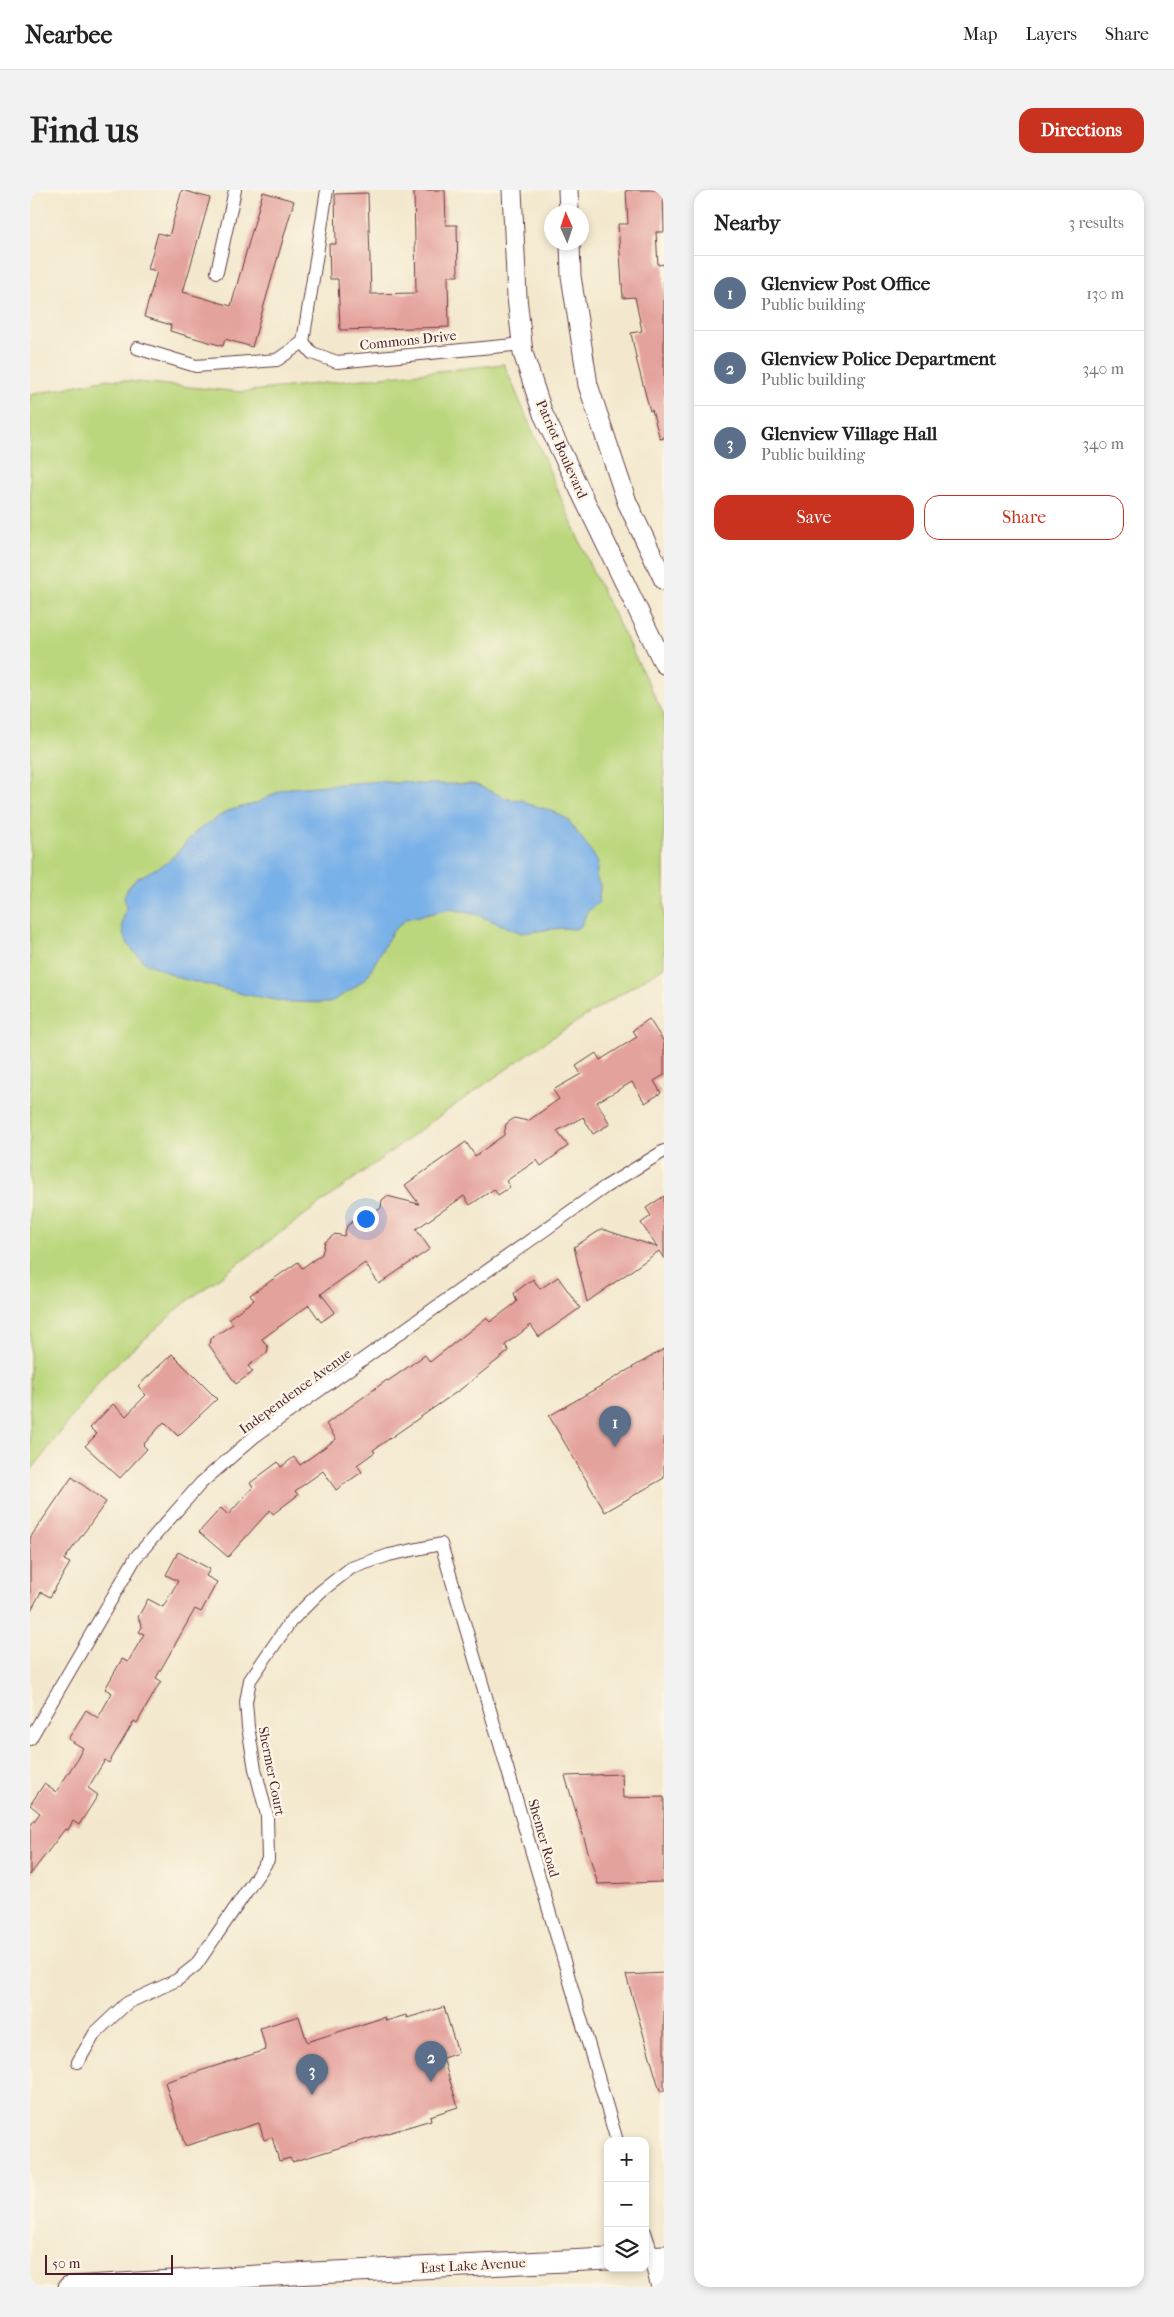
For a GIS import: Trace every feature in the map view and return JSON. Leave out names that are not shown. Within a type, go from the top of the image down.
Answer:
[{"type":"main road","name":"Patriot Boulevard","points":[[512,190],[517,297],[524,353],[543,414],[664,664]]},
{"type":"main road","points":[[568,190],[568,205]]},
{"type":"main road","points":[[570,250],[572,276],[588,385],[627,502],[664,580]]},
{"type":"main road","points":[[654,2257],[661,2287]]},
{"type":"main road","name":"East Lake Avenue","points":[[69,2287],[604,2259]]},
{"type":"street","points":[[217,272],[235,190]]},
{"type":"street","points":[[137,348],[196,366],[277,360],[303,342],[327,190]]},
{"type":"street","name":"Commons Drive","points":[[303,342],[312,353],[337,362],[523,344]]},
{"type":"street","name":"Independence Avenue","points":[[30,1740],[136,1557],[201,1483],[255,1436],[605,1187],[664,1151]]},
{"type":"street","name":"Shermer Court","points":[[78,2062],[95,2033],[127,2003],[177,1980],[196,1965],[268,1860],[268,1816],[255,1769],[246,1702],[250,1680],[290,1622],[320,1592],[351,1568],[389,1555],[441,1544]]},
{"type":"street","name":"Shemer Road","points":[[441,1544],[616,2137]]},
{"type":"street","points":[[649,2243],[654,2257]]},
{"type":"green space","points":[[504,364],[590,566],[664,715],[664,967],[554,1036],[438,1117],[186,1302],[105,1374],[30,1472],[30,395],[107,379],[241,392]]},
{"type":"water","points":[[380,781],[398,783],[403,781],[415,784],[474,784],[508,799],[523,800],[528,804],[550,810],[567,819],[598,862],[596,877],[600,885],[599,902],[587,912],[581,926],[576,929],[561,928],[521,933],[478,915],[451,909],[406,919],[392,932],[367,977],[354,988],[329,1003],[286,1002],[243,994],[179,978],[144,962],[129,946],[124,936],[122,925],[126,908],[124,896],[128,888],[136,879],[168,862],[198,830],[227,811],[257,803],[281,790]]},
{"type":"building","points":[[182,190],[210,198],[183,292],[231,306],[263,192],[294,201],[252,347],[225,339],[223,346],[170,331],[171,325],[144,317],[157,271],[148,269],[158,233],[169,236]]},
{"type":"building","points":[[414,190],[445,190],[446,225],[457,225],[458,276],[448,276],[449,327],[340,330],[338,279],[330,279],[329,244],[336,244],[335,194],[368,193],[371,294],[416,293]]},
{"type":"building","points":[[626,190],[663,190],[664,232],[656,232],[658,265],[664,264],[664,438],[660,439],[652,410],[650,411],[631,333],[642,331],[635,297],[623,298],[618,224],[628,224]]},
{"type":"building","points":[[649,1019],[664,1042],[664,1075],[654,1081],[661,1093],[645,1103],[632,1082],[597,1102],[610,1124],[593,1134],[583,1117],[557,1131],[568,1146],[541,1166],[537,1160],[506,1181],[510,1187],[498,1195],[494,1189],[470,1205],[464,1196],[416,1229],[430,1249],[379,1284],[365,1263],[321,1294],[335,1312],[321,1322],[309,1305],[262,1339],[268,1347],[267,1353],[248,1366],[253,1372],[236,1384],[209,1345],[210,1339],[233,1324],[229,1318],[254,1300],[250,1295],[298,1262],[302,1268],[322,1254],[325,1242],[335,1234],[344,1236],[347,1226],[355,1220],[361,1221],[381,1208],[382,1200],[387,1196],[419,1204],[405,1185],[466,1142],[475,1156],[504,1135],[506,1124],[514,1118],[528,1121],[559,1099],[553,1090],[581,1074],[576,1066],[596,1053],[600,1060],[637,1037],[633,1030]]},
{"type":"building","points":[[664,1196],[664,1259],[659,1251],[587,1302],[574,1247],[602,1229],[657,1247],[641,1223],[651,1216],[646,1208]]},
{"type":"building","points":[[558,1277],[580,1308],[539,1337],[531,1325],[505,1345],[509,1351],[461,1389],[373,1450],[375,1452],[357,1465],[362,1472],[336,1490],[323,1471],[295,1491],[298,1495],[273,1514],[270,1510],[228,1557],[199,1532],[221,1508],[228,1515],[253,1487],[250,1483],[278,1462],[281,1467],[294,1457],[300,1465],[336,1439],[326,1424],[387,1380],[425,1355],[430,1362],[486,1318],[490,1322],[517,1302],[514,1293],[533,1279],[540,1289]]},
{"type":"building","points":[[664,1349],[664,1478],[605,1512],[549,1416]]},
{"type":"building","points":[[172,1354],[217,1399],[178,1436],[164,1422],[143,1445],[147,1449],[120,1478],[85,1446],[97,1434],[90,1428],[113,1404],[126,1416],[146,1395],[138,1386]]},
{"type":"building","points":[[72,1477],[106,1502],[64,1560],[70,1563],[50,1597],[41,1592],[30,1612],[30,1538]]},
{"type":"building","points":[[178,1552],[210,1569],[206,1576],[217,1582],[201,1612],[195,1609],[156,1678],[161,1681],[137,1723],[134,1721],[109,1763],[105,1760],[88,1788],[98,1795],[79,1825],[73,1821],[68,1830],[65,1829],[30,1875],[30,1826],[40,1813],[30,1805],[44,1784],[56,1792],[76,1761],[83,1748],[68,1739],[86,1710],[98,1718],[112,1693],[105,1689],[122,1659],[128,1662],[144,1634],[139,1632],[142,1627],[138,1617],[148,1599],[163,1607],[178,1581],[166,1575]]},
{"type":"building","points":[[622,1774],[623,1798],[664,1797],[664,1882],[598,1884],[565,1776]]},
{"type":"building","points":[[664,1973],[664,2091],[660,2091],[626,1975]]},
{"type":"building","points":[[444,2007],[458,2053],[443,2058],[458,2107],[430,2116],[431,2120],[292,2162],[290,2158],[279,2161],[272,2137],[264,2140],[259,2123],[185,2146],[165,2082],[266,2050],[260,2028],[299,2016],[307,2042],[385,2017],[386,2021],[406,2015],[407,2018]]},
{"type":"place","name":"Glenview Post Office","points":[[615,1447]]},
{"type":"place","name":"Glenview Police Department","points":[[431,2082]]},
{"type":"place","name":"Glenview Village Hall","points":[[312,2095]]}]
